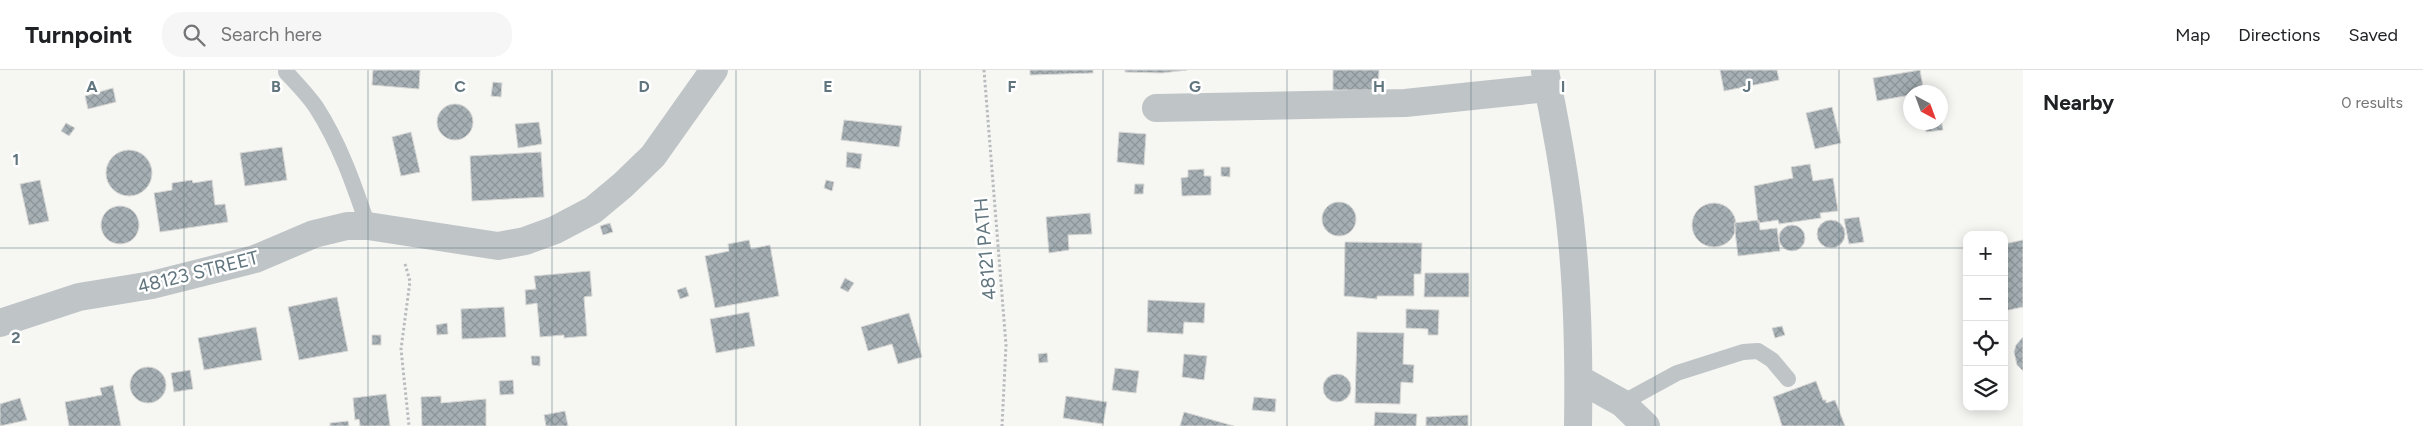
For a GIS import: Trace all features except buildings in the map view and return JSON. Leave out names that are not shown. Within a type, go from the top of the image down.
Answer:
[{"type":"street","name":"48123 STREET","points":[[0,323],[79,297],[152,286],[255,259],[314,234],[347,226],[368,226],[498,246],[525,241],[555,230],[593,210],[623,185],[653,156],[714,70]]},
{"type":"street","points":[[1156,108],[1405,103],[1546,79],[1572,240],[1579,379],[1578,426]]},
{"type":"street","points":[[1579,379],[1622,403],[1646,426]]},
{"type":"lane","points":[[286,72],[315,106],[334,137],[368,226]]},
{"type":"lane","points":[[1622,403],[1677,373],[1743,352],[1758,351],[1772,360],[1788,379]]},
{"type":"path","name":"48121 PATH","points":[[984,70],[1006,345],[1002,426]]},
{"type":"path","points":[[394,230],[410,281],[401,349],[409,426]]}]
